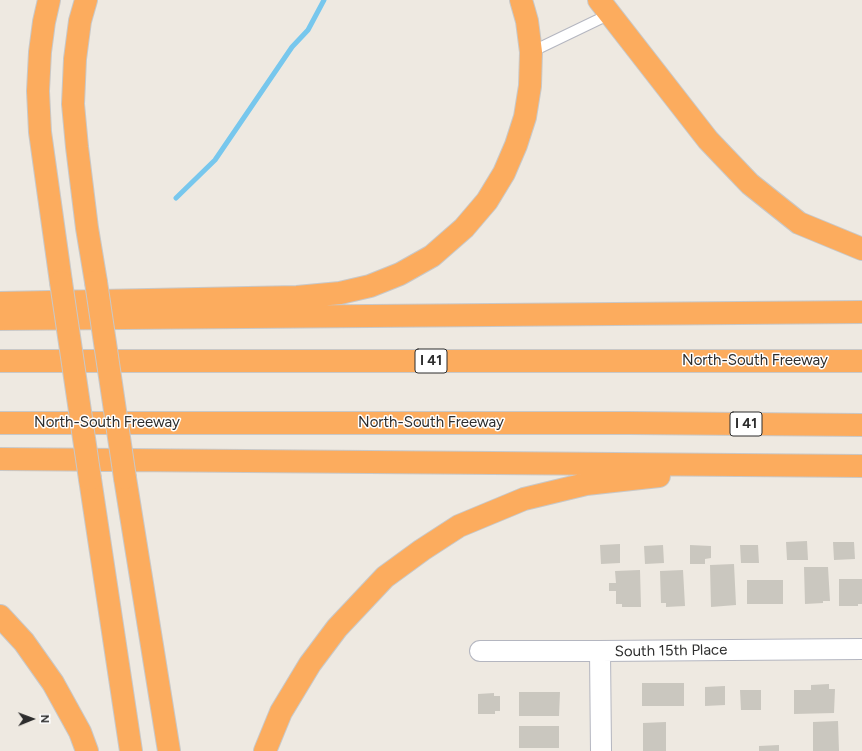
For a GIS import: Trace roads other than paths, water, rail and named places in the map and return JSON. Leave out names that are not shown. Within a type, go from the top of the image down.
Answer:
[{"type":"highway","points":[[49,0],[40,52],[38,91],[39,118],[49,200],[131,751]]},
{"type":"highway","points":[[86,0],[80,21],[75,58],[73,104],[77,148],[87,228],[125,478],[169,751]]},
{"type":"highway","points":[[0,303],[297,297],[340,293],[370,286],[400,274],[432,256],[464,228],[487,201],[504,173],[516,145],[524,117],[530,86],[531,52],[527,20],[521,0]]},
{"type":"highway","points":[[605,7],[708,140],[750,184],[799,223],[862,249]]},
{"type":"highway","points":[[0,319],[862,312]]},
{"type":"highway","name":"North-South Freeway","points":[[0,361],[862,361]]},
{"type":"highway","name":"North-South Freeway","points":[[0,423],[629,423],[862,425]]},
{"type":"highway","points":[[0,459],[862,466]]},
{"type":"highway","points":[[265,751],[281,712],[310,664],[337,628],[385,577],[422,550],[459,526],[524,499],[586,484],[656,476],[862,469]]},
{"type":"highway","points":[[0,616],[24,642],[54,683],[80,732],[87,751]]},
{"type":"street","name":"South 15th Place","points":[[480,651],[862,648]]},
{"type":"street","points":[[600,651],[600,751]]},
{"type":"lane","points":[[531,52],[605,7]]},
{"type":"waterway","points":[[176,198],[215,160],[292,47],[308,30],[324,0]]}]
